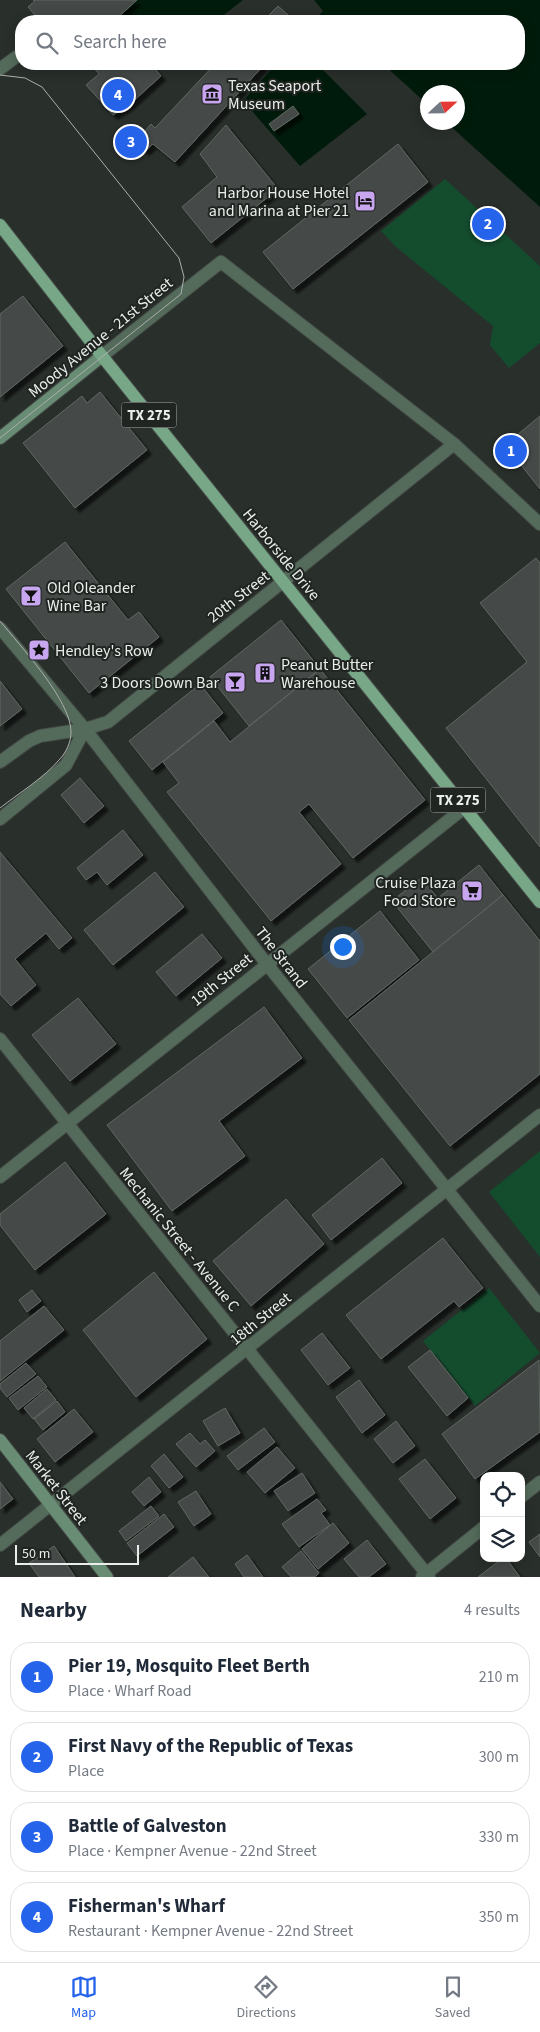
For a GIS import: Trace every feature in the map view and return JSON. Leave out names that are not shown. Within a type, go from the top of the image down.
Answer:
[{"type":"main road","name":"Harborside Drive","points":[[0,225],[102,356],[540,902]]},
{"type":"main road","name":"Moody Avenue - 21st Street","points":[[0,438],[102,356]]},
{"type":"main road","name":"Market Street","points":[[0,1440],[107,1577]]},
{"type":"street","points":[[0,69],[15,58]]},
{"type":"street","name":"Moody Avenue - 21st Street","points":[[102,356],[221,262],[454,444]]},
{"type":"street","points":[[454,444],[540,524]]},
{"type":"street","name":"20th Street","points":[[0,762],[40,736],[85,729],[108,722],[454,444]]},
{"type":"street","name":"The Strand","points":[[0,628],[85,729],[266,963],[540,1306]]},
{"type":"street","points":[[0,819],[66,765],[85,729]]},
{"type":"street","name":"19th Street","points":[[0,1177],[266,963],[464,808]]},
{"type":"street","name":"Mechanic Street - Avenue C","points":[[0,1039],[426,1576]]},
{"type":"street","name":"18th Street","points":[[0,1546],[540,1115]]},
{"type":"street","points":[[525,1494],[540,1482]]},
{"type":"street","points":[[426,1576],[480,1530]]},
{"type":"green space","points":[[445,179],[540,266],[540,343],[509,368],[490,345],[493,326],[395,246],[381,231]]},
{"type":"green space","points":[[540,1151],[540,1257],[489,1192]]},
{"type":"green space","points":[[489,1288],[540,1353],[475,1406],[423,1341]]},
{"type":"shaded area","points":[[88,0],[243,0],[224,15],[101,15]]},
{"type":"shaded area","points":[[314,0],[540,0],[540,207],[455,130],[465,130],[465,85],[420,85],[420,98],[390,70],[525,70],[525,15],[319,15],[323,11]]},
{"type":"shaded area","points":[[271,70],[323,70],[367,114],[300,166],[243,101]]},
{"type":"building","points":[[33,0],[137,0],[121,15],[35,15],[28,7],[35,1]]},
{"type":"building","points":[[278,6],[288,15],[269,15]]},
{"type":"building","points":[[95,70],[156,70],[161,76],[129,105],[113,115],[86,85],[99,74]]},
{"type":"building","name":"Texas Seaport Museum","points":[[209,70],[259,70],[175,162],[153,144],[145,151],[135,143],[151,124],[155,128]]},
{"type":"building","points":[[293,106],[299,114],[274,131],[269,124]]},
{"type":"building","points":[[226,125],[278,189],[211,243],[182,207],[217,177],[200,154]]},
{"type":"building","name":"Harbor House Hotel and Marina at Pier 21","points":[[398,144],[428,182],[293,289],[263,252]]},
{"type":"building","points":[[23,296],[63,346],[0,397],[0,314]]},
{"type":"building","points":[[100,392],[147,450],[75,508],[23,443],[82,396],[87,403]]},
{"type":"building","points":[[540,416],[540,489],[505,445]]},
{"type":"building","points":[[65,542],[128,620],[139,612],[159,637],[89,693],[6,589]]},
{"type":"building","points":[[536,558],[540,563],[540,847],[446,728],[527,662],[480,603]]},
{"type":"building","name":"Peanut Butter Warehouse","points":[[281,620],[320,669],[249,726],[210,677]]},
{"type":"building","points":[[320,669],[425,800],[353,858],[309,804],[299,812],[341,864],[271,921],[167,792],[179,783],[163,762],[214,721],[230,742]]},
{"type":"building","points":[[0,681],[22,709],[0,726]]},
{"type":"building","points":[[200,684],[223,713],[152,770],[129,741]]},
{"type":"building","points":[[80,778],[104,806],[84,823],[61,795]]},
{"type":"building","points":[[123,830],[143,855],[107,885],[97,872],[86,880],[77,868]]},
{"type":"building","points":[[0,852],[72,938],[59,949],[46,933],[15,959],[36,985],[11,1006],[0,994]]},
{"type":"building","points":[[479,865],[503,895],[433,952],[392,901],[421,878],[438,898]]},
{"type":"building","points":[[155,872],[184,907],[113,965],[84,930]]},
{"type":"building","points":[[503,895],[540,941],[540,1074],[450,1146],[349,1020]]},
{"type":"building","points":[[380,911],[419,960],[347,1018],[308,969]]},
{"type":"building","points":[[202,934],[222,958],[176,996],[156,972]]},
{"type":"building","points":[[78,998],[116,1044],[70,1081],[32,1035]]},
{"type":"building","points":[[264,1007],[302,1058],[219,1121],[245,1156],[172,1211],[107,1125]]},
{"type":"building","points":[[382,1158],[402,1183],[331,1240],[312,1215]]},
{"type":"building","points":[[65,1162],[106,1214],[35,1270],[0,1225],[0,1214]]},
{"type":"building","points":[[286,1199],[324,1244],[251,1306],[213,1261]]},
{"type":"building","points":[[443,1238],[483,1288],[459,1307],[454,1301],[381,1359],[346,1315]]},
{"type":"building","points":[[154,1272],[207,1339],[136,1397],[83,1330]]},
{"type":"building","points":[[32,1290],[41,1301],[27,1312],[19,1300]]},
{"type":"building","points":[[44,1306],[64,1330],[0,1381],[0,1341]]},
{"type":"building","points":[[322,1333],[350,1368],[328,1385],[301,1350]]},
{"type":"building","points":[[430,1350],[468,1398],[447,1416],[408,1367]]},
{"type":"building","points":[[539,1360],[540,1432],[485,1472],[480,1472],[480,1475],[475,1479],[442,1434]]},
{"type":"building","points":[[26,1363],[36,1374],[7,1397],[0,1388],[0,1384]]},
{"type":"building","points":[[38,1376],[47,1387],[18,1410],[9,1398]]},
{"type":"building","points":[[359,1380],[385,1415],[362,1433],[336,1397]]},
{"type":"building","points":[[47,1389],[56,1400],[33,1419],[24,1408]]},
{"type":"building","points":[[57,1401],[65,1412],[43,1430],[34,1419]]},
{"type":"building","points":[[225,1408],[240,1433],[218,1446],[203,1421]]},
{"type":"building","points":[[74,1409],[93,1432],[55,1462],[37,1439]]},
{"type":"building","points":[[396,1421],[415,1446],[393,1463],[374,1439]]},
{"type":"building","points":[[264,1428],[275,1442],[238,1470],[227,1456]]},
{"type":"building","points":[[190,1433],[200,1444],[205,1440],[215,1451],[196,1467],[176,1444]]},
{"type":"building","points":[[277,1447],[295,1468],[265,1493],[247,1472]]},
{"type":"building","points":[[164,1454],[183,1477],[169,1488],[151,1466]]},
{"type":"building","points":[[425,1459],[456,1498],[430,1519],[399,1479]]},
{"type":"building","points":[[302,1473],[315,1493],[288,1511],[274,1491]]},
{"type":"building","points":[[149,1477],[161,1492],[144,1506],[132,1492]]},
{"type":"building","points":[[0,1482],[13,1499],[0,1509]]},
{"type":"building","points":[[196,1491],[211,1514],[194,1526],[178,1502]]},
{"type":"building","points":[[317,1499],[326,1510],[321,1513],[330,1525],[299,1547],[282,1524]]},
{"type":"building","points":[[151,1506],[159,1516],[126,1541],[119,1531]]},
{"type":"building","points":[[164,1514],[174,1527],[137,1556],[127,1543]]},
{"type":"building","points":[[333,1523],[349,1543],[318,1569],[302,1549]]},
{"type":"building","points":[[540,1534],[540,1557],[529,1542]]},
{"type":"building","points":[[367,1540],[386,1564],[369,1577],[359,1577],[344,1559]]},
{"type":"building","points":[[54,1546],[75,1577],[39,1577],[29,1563]]},
{"type":"building","points":[[301,1551],[319,1573],[315,1577],[291,1577],[282,1567]]},
{"type":"building","points":[[247,1555],[263,1577],[244,1577],[235,1564]]},
{"type":"building","points":[[193,1557],[209,1577],[168,1577]]},
{"type":"building","points":[[498,1562],[509,1562],[520,1577],[478,1577]]},
{"type":"tram line","points":[[0,75],[25,78],[42,87],[179,258],[184,277],[181,294],[0,438]]},
{"type":"tram line","points":[[0,621],[54,689],[69,719],[71,732],[66,751],[53,767],[0,808]]},
{"type":"place","name":"Texas Seaport Museum","points":[[212,94]]},
{"type":"place","name":"Fisherman's Wharf","points":[[118,95]]},
{"type":"place","name":"Battle of Galveston","points":[[131,142]]},
{"type":"place","name":"Harbor House Hotel and Marina at Pier 21","points":[[365,201]]},
{"type":"place","name":"First Navy of the Republic of Texas","points":[[488,224]]},
{"type":"place","name":"Pier 19, Mosquito Fleet Berth","points":[[511,451]]},
{"type":"place","name":"Old Oleander Wine Bar","points":[[31,596]]},
{"type":"place","name":"Hendley's Row","points":[[39,650]]},
{"type":"place","name":"Peanut Butter Warehouse","points":[[265,673]]},
{"type":"place","name":"3 Doors Down Bar","points":[[235,682]]},
{"type":"place","name":"Cruise Plaza Food Store","points":[[472,891]]}]
